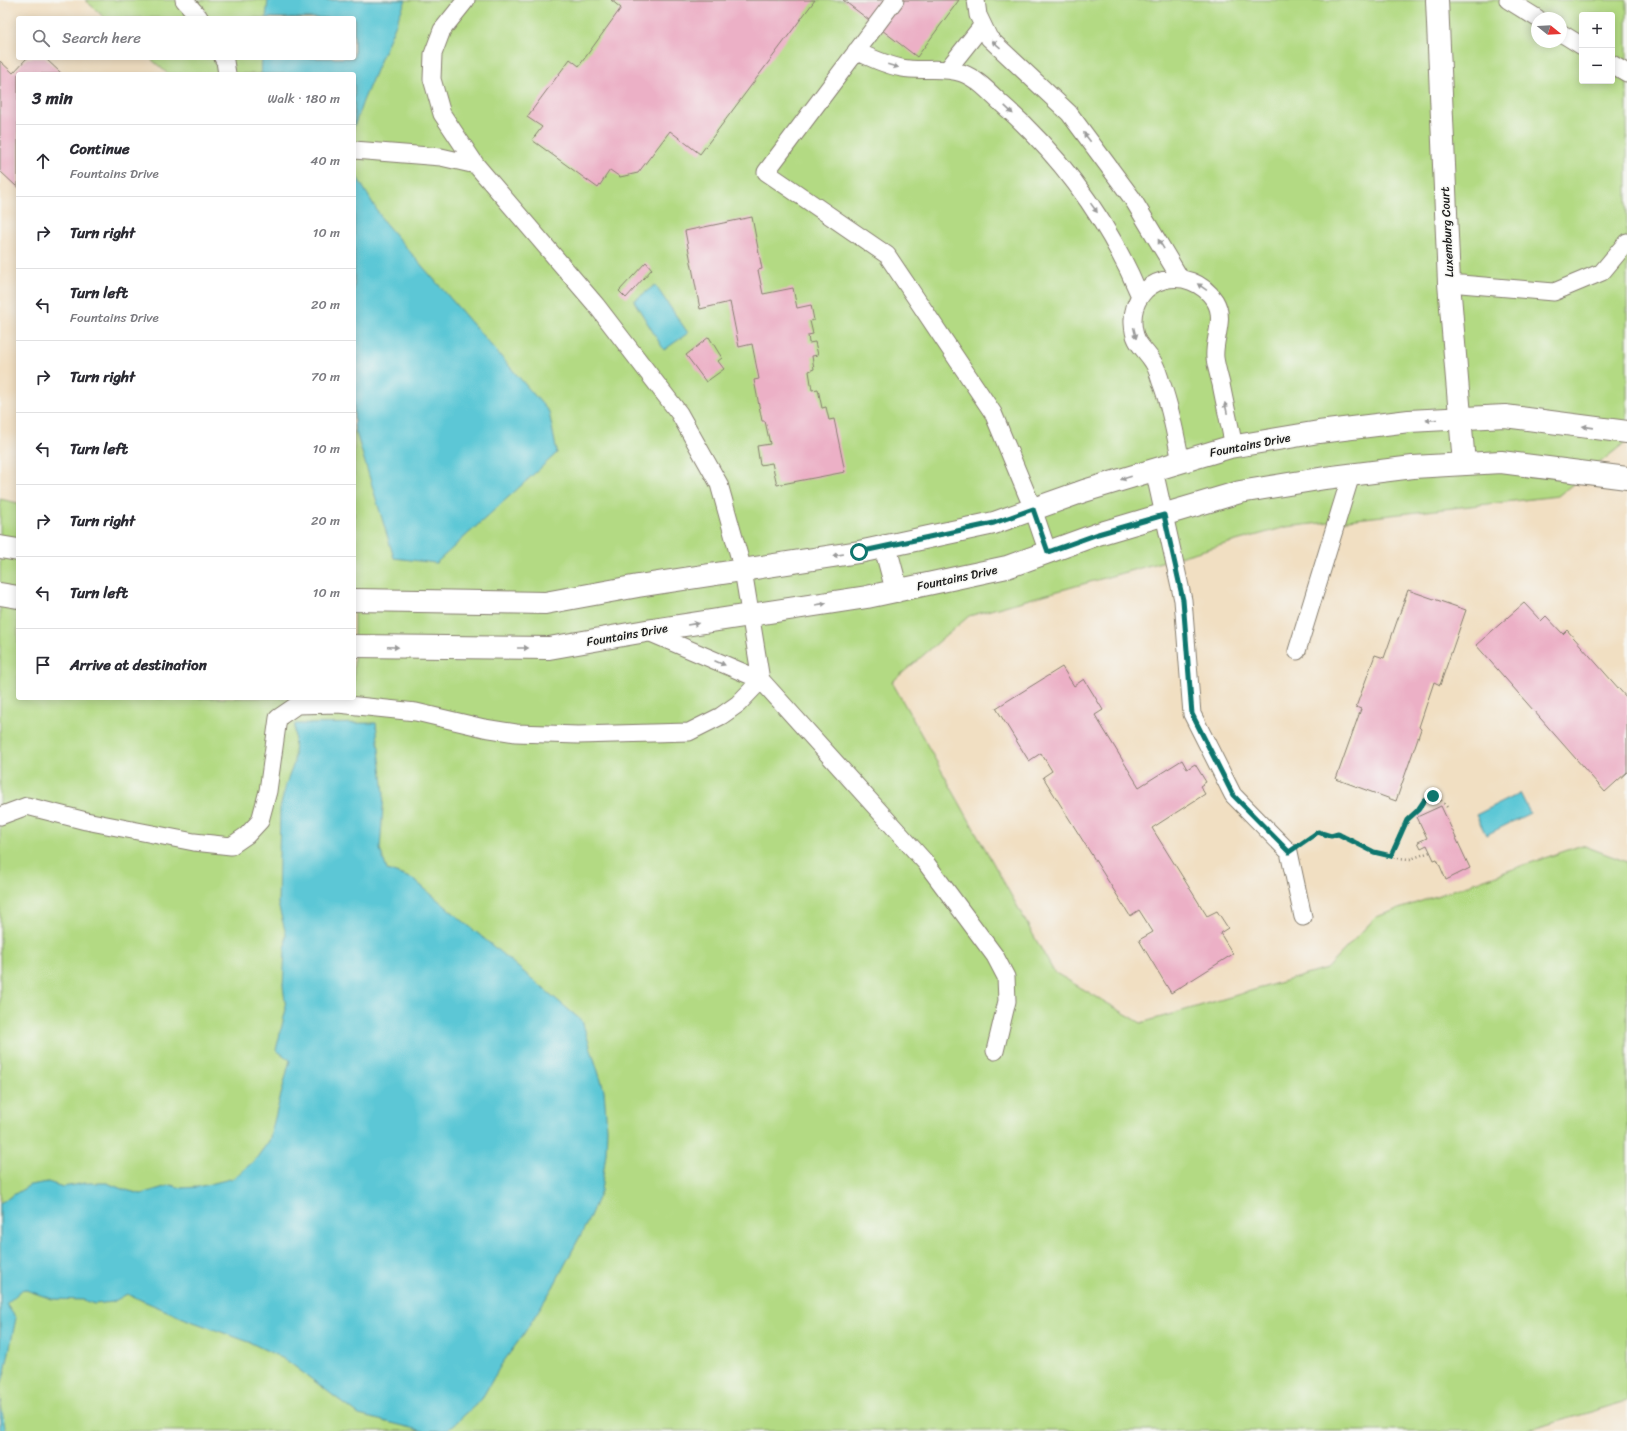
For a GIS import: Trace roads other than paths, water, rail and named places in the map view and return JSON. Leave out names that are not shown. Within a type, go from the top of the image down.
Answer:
[{"type":"street","name":"Luxemburg Court","points":[[1437,0],[1449,283],[1462,418],[1464,464]]},
{"type":"street","name":"Fountains Drive","points":[[356,600],[545,603],[638,586],[885,546],[994,523],[1084,491],[1234,446],[1319,432],[1408,421],[1504,416],[1627,432]]},
{"type":"street","name":"Fountains Drive","points":[[356,646],[549,648],[897,591],[1007,567],[1098,534],[1240,492],[1351,475],[1413,467],[1501,462],[1627,478]]},
{"type":"street","points":[[885,546],[897,591]]},
{"type":"street","points":[[0,547],[16,550]]},
{"type":"street","points":[[0,594],[16,597]]},
{"type":"lane","points":[[184,0],[197,16]]},
{"type":"lane","points":[[199,16],[201,0]]},
{"type":"lane","points":[[466,0],[442,30],[433,54],[432,79],[442,114],[476,166],[596,305],[679,413],[719,484],[743,570],[752,614],[761,680]]},
{"type":"lane","points":[[895,0],[766,172],[887,255],[993,413],[1033,509],[1048,552]]},
{"type":"lane","points":[[976,0],[978,15],[989,38],[1069,113],[1132,198],[1180,278]]},
{"type":"lane","points":[[1508,0],[1531,14]]},
{"type":"lane","points":[[947,70],[982,26]]},
{"type":"lane","points":[[1567,37],[1579,44]]},
{"type":"lane","points":[[856,52],[902,68],[947,70],[961,73],[975,79],[1040,141],[1073,180],[1103,222],[1126,263],[1140,296]]},
{"type":"lane","points":[[224,60],[227,72]]},
{"type":"lane","points":[[1615,66],[1627,73]]},
{"type":"lane","points":[[356,150],[441,157],[476,166]]},
{"type":"lane","points":[[1449,283],[1554,292],[1602,272],[1627,242]]},
{"type":"lane","points":[[1182,461],[1162,383],[1153,362],[1141,348],[1134,336],[1132,322],[1134,309],[1140,296],[1152,286],[1166,279],[1180,278],[1195,282],[1208,291],[1217,303],[1220,318],[1215,357],[1234,446]]},
{"type":"lane","points":[[1154,470],[1183,600],[1192,714],[1233,795],[1289,852],[1304,917]]},
{"type":"lane","points":[[1296,651],[1351,475]]},
{"type":"lane","points":[[646,631],[761,680],[926,863],[995,956],[1006,977],[1007,1001],[995,1052]]},
{"type":"lane","points":[[0,816],[27,806],[86,821],[194,842],[231,846],[247,835],[260,821],[268,791],[278,718],[297,705],[338,704],[416,712],[484,728],[516,733],[578,735],[688,732],[721,716],[738,704],[761,680]]},
{"type":"water","points":[[268,0],[406,0],[363,101],[356,121],[356,72],[261,72],[262,60],[356,60],[356,16],[266,16]]},
{"type":"water","points":[[356,175],[384,222],[549,412],[557,453],[436,563],[394,558],[356,433]]},
{"type":"water","points":[[655,285],[688,333],[664,350],[634,301]]},
{"type":"water","points":[[376,723],[384,793],[380,849],[387,870],[413,879],[582,1021],[604,1090],[607,1129],[606,1153],[601,1191],[587,1223],[553,1287],[523,1335],[501,1365],[481,1400],[448,1430],[424,1431],[359,1415],[286,1360],[249,1342],[188,1320],[127,1294],[113,1302],[94,1304],[83,1300],[52,1299],[23,1289],[6,1304],[16,1318],[5,1372],[0,1388],[0,1203],[30,1185],[48,1182],[63,1187],[85,1183],[107,1183],[141,1194],[171,1185],[181,1188],[198,1187],[234,1178],[255,1160],[269,1141],[290,1060],[276,1050],[286,1009],[283,986],[286,934],[278,904],[280,809],[286,784],[294,763],[295,724]]},
{"type":"water","points":[[1520,793],[1530,813],[1486,835],[1476,815]]},
{"type":"water","points":[[0,1400],[5,1427],[5,1431],[0,1431]]}]
